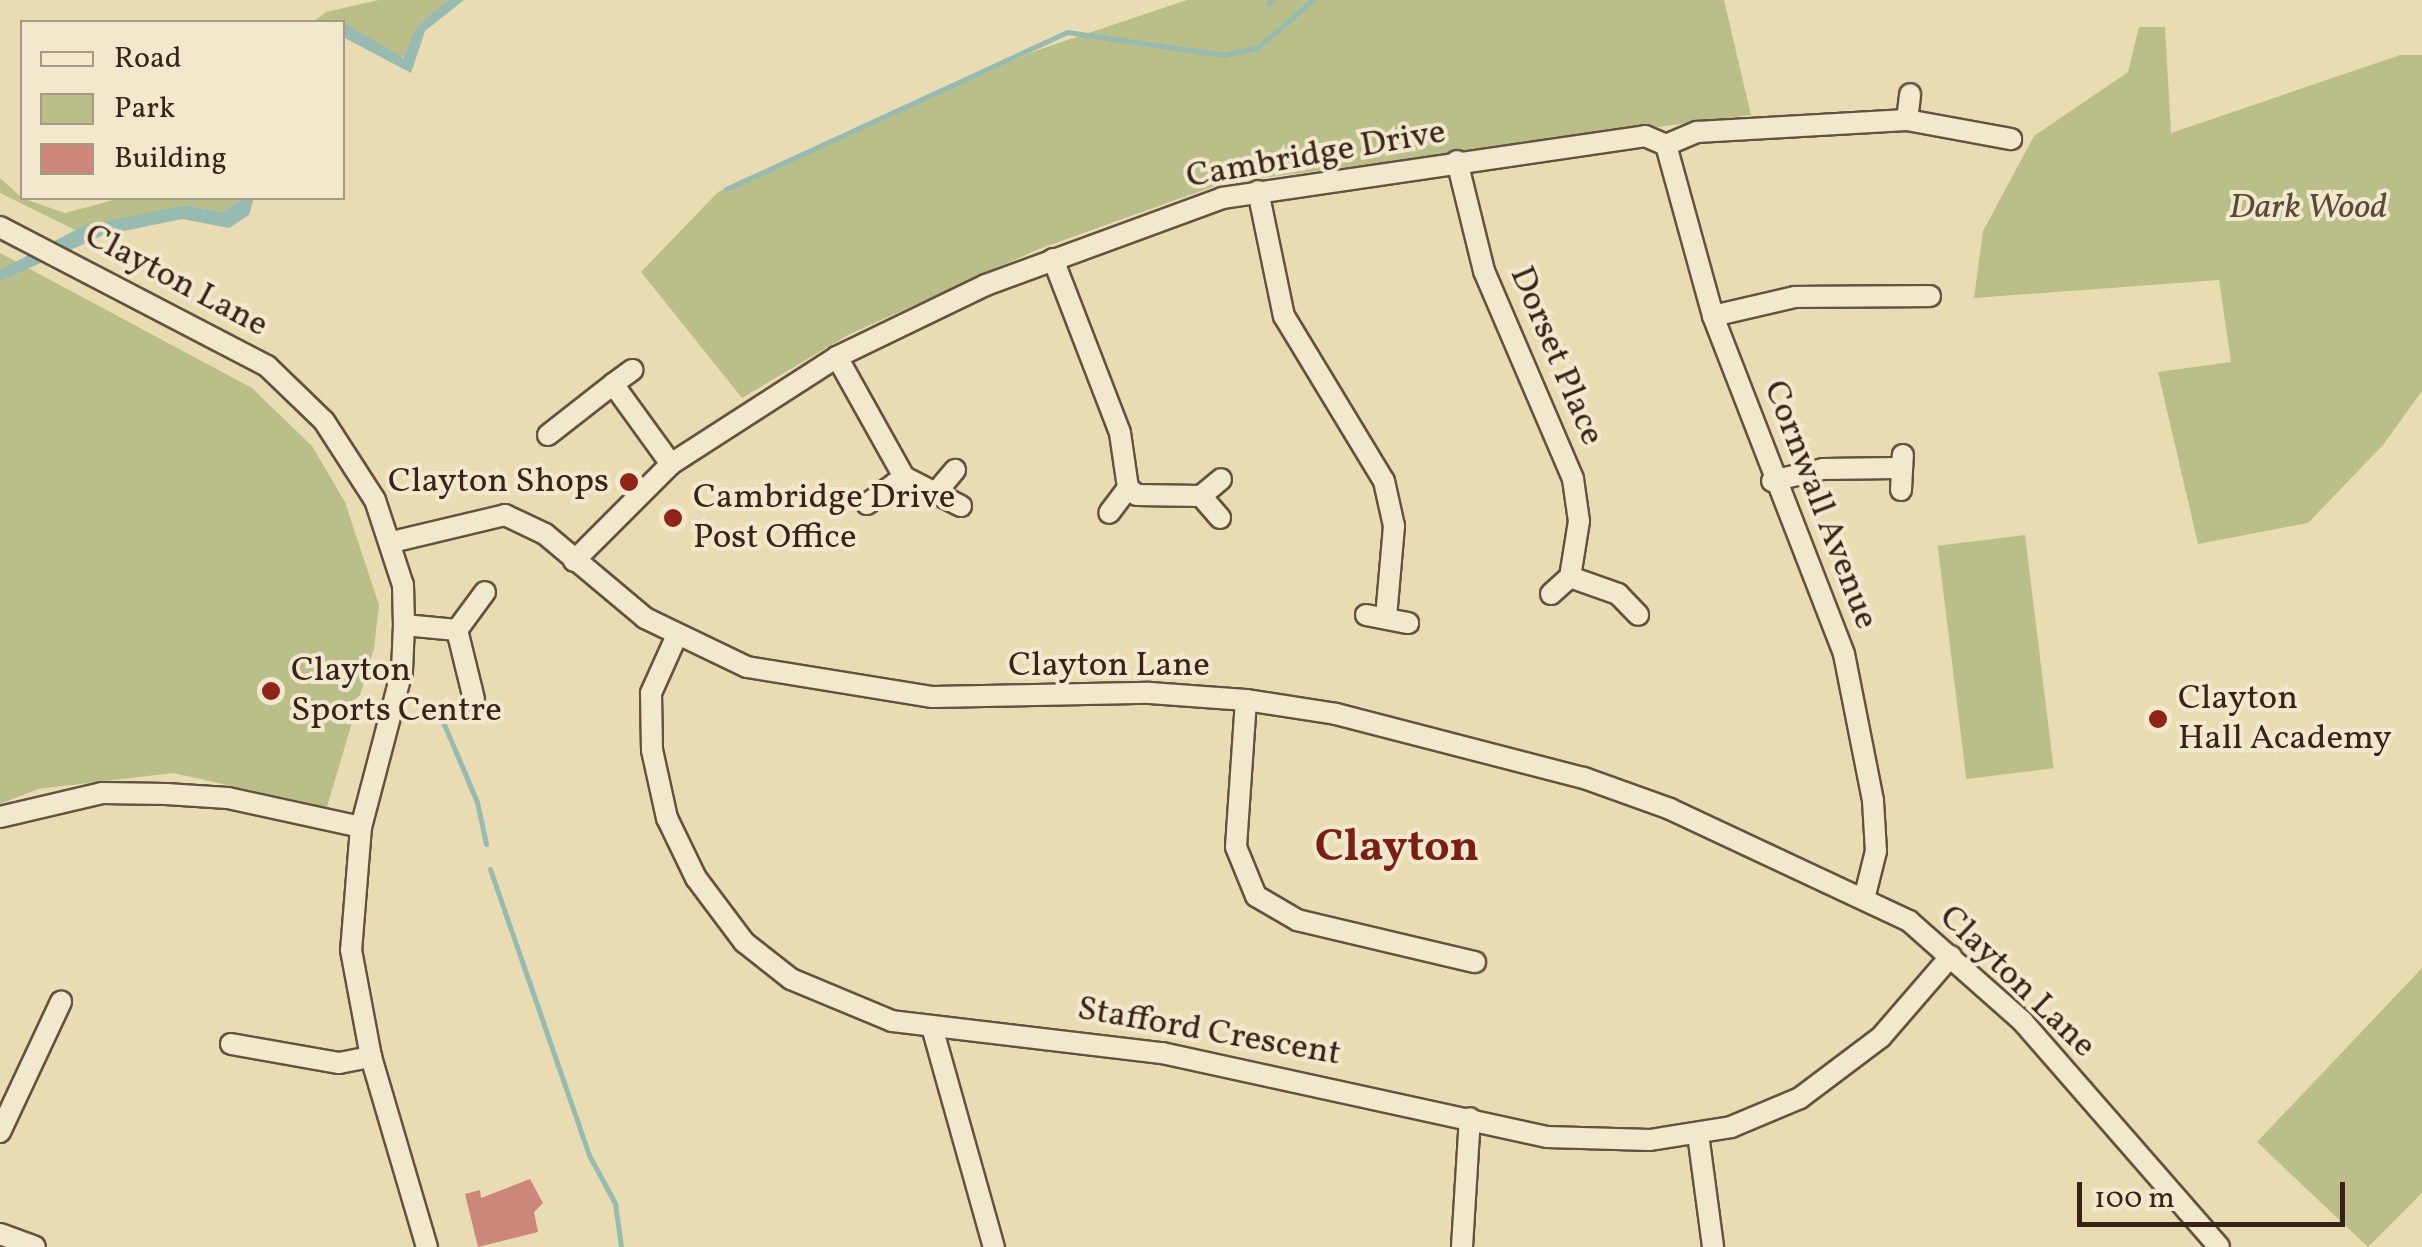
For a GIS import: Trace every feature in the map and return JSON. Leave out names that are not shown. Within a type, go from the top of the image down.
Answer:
[{"type":"street","points":[[1906,120],[1910,94]]},
{"type":"street","name":"Cambridge Drive","points":[[574,561],[672,464],[837,357],[1053,259],[1258,191],[1645,136],[1666,144],[1697,132],[1906,120],[2011,139]]},
{"type":"street","name":"Cornwall Avenue","points":[[1666,144],[1713,316],[1772,481],[1844,654],[1868,748],[1876,851],[1865,894]]},
{"type":"street","name":"Dorset Place","points":[[1457,162],[1484,271],[1573,479],[1580,522],[1570,577]]},
{"type":"street","points":[[1258,191],[1284,316],[1384,482],[1394,526],[1376,616],[1408,622]]},
{"type":"street","name":"Clayton Lane","points":[[0,227],[267,366],[352,457],[392,542],[505,515],[528,522],[574,561],[676,635],[747,667],[932,697],[1150,692],[1246,700],[1336,714],[1584,778],[1865,894],[1951,956],[2023,1022],[2219,1247]]},
{"type":"street","points":[[1053,259],[1120,433],[1128,488],[1137,495],[1201,496],[1221,478]]},
{"type":"street","points":[[1713,316],[1794,297],[1930,298]]},
{"type":"street","points":[[837,357],[904,477],[939,489],[961,506]]},
{"type":"street","points":[[548,435],[632,370]]},
{"type":"street","points":[[614,384],[672,464]]},
{"type":"street","points":[[1772,481],[1823,469],[1900,462],[1901,490]]},
{"type":"street","points":[[939,489],[955,470]]},
{"type":"street","points":[[867,504],[904,477]]},
{"type":"street","points":[[1109,512],[1128,488]]},
{"type":"street","points":[[1201,496],[1220,518]]},
{"type":"street","points":[[392,542],[404,625],[402,672],[361,827],[351,950],[371,1057],[427,1247]]},
{"type":"street","points":[[1551,594],[1570,577],[1618,594],[1638,615]]},
{"type":"street","points":[[1618,594],[1640,582]]},
{"type":"street","points":[[474,699],[458,630],[486,592]]},
{"type":"street","points":[[404,625],[458,630]]},
{"type":"street","name":"Stafford Crescent","points":[[676,635],[651,693],[652,750],[667,818],[696,878],[744,942],[792,980],[852,1008],[932,1026],[1179,1056],[1598,1142],[1698,1134],[1763,1116],[1846,1069],[1951,956]]},
{"type":"street","points":[[1246,700],[1236,847],[1256,896],[1297,920],[1475,962]]},
{"type":"street","points":[[0,817],[46,801],[166,794],[228,798],[361,827]]},
{"type":"street","points":[[0,1132],[61,1002]]},
{"type":"street","points":[[932,1026],[994,1247]]},
{"type":"street","points":[[231,1044],[339,1063],[371,1057]]},
{"type":"street","points":[[1462,1247],[1470,1118]]},
{"type":"street","points":[[1698,1134],[1714,1247]]},
{"type":"street","points":[[0,1234],[35,1247]]},
{"type":"green space","points":[[379,0],[448,0],[417,28],[410,53],[396,60],[345,20],[316,20],[326,12]]},
{"type":"green space","points":[[1187,0],[1724,0],[1751,115],[1223,183],[1039,249],[848,335],[742,398],[641,272],[718,192],[1032,52]]},
{"type":"green space","name":"Dark Wood","points":[[2139,27],[2165,27],[2171,133],[2400,55],[2422,55],[2422,391],[2383,445],[2308,523],[2198,544],[2158,372],[2231,362],[2219,280],[1974,298],[1983,231],[2034,136],[2128,72]]},
{"type":"green space","points":[[0,178],[20,200],[65,213],[114,200],[240,200],[223,212],[185,205],[75,230],[0,193]]},
{"type":"green space","points":[[0,253],[252,388],[312,446],[345,502],[379,605],[374,648],[327,807],[173,773],[38,789],[0,804]]},
{"type":"green space","points":[[2025,535],[2054,768],[1966,779],[1938,546]]},
{"type":"green space","points":[[2422,968],[2422,1193],[2368,1247],[2257,1142]]},
{"type":"water","points":[[448,0],[464,0],[425,31],[411,73],[345,38],[345,24],[403,58],[416,28]]},
{"type":"water","points":[[240,200],[253,200],[249,215],[229,228],[182,219],[104,235],[0,281],[0,270],[83,226],[185,205],[223,212]]},
{"type":"building","points":[[530,1179],[543,1203],[534,1212],[538,1232],[478,1247],[465,1194],[480,1190],[481,1198]]},
{"type":"waterway","points":[[726,189],[1067,32],[1223,55],[1257,48],[1313,0]]},
{"type":"waterway","points":[[435,703],[477,802],[486,844]]},
{"type":"waterway","points":[[490,869],[590,1157],[615,1203],[621,1247]]},
{"type":"place","name":"Clayton Shops","points":[[629,482]]},
{"type":"place","name":"Cambridge Drive Post Office","points":[[673,518]]},
{"type":"place","name":"Clayton Sports Centre","points":[[271,691]]},
{"type":"place","name":"Clayton Hall Academy","points":[[2158,719]]},
{"type":"district","name":"Clayton","points":[[1397,849]]}]
